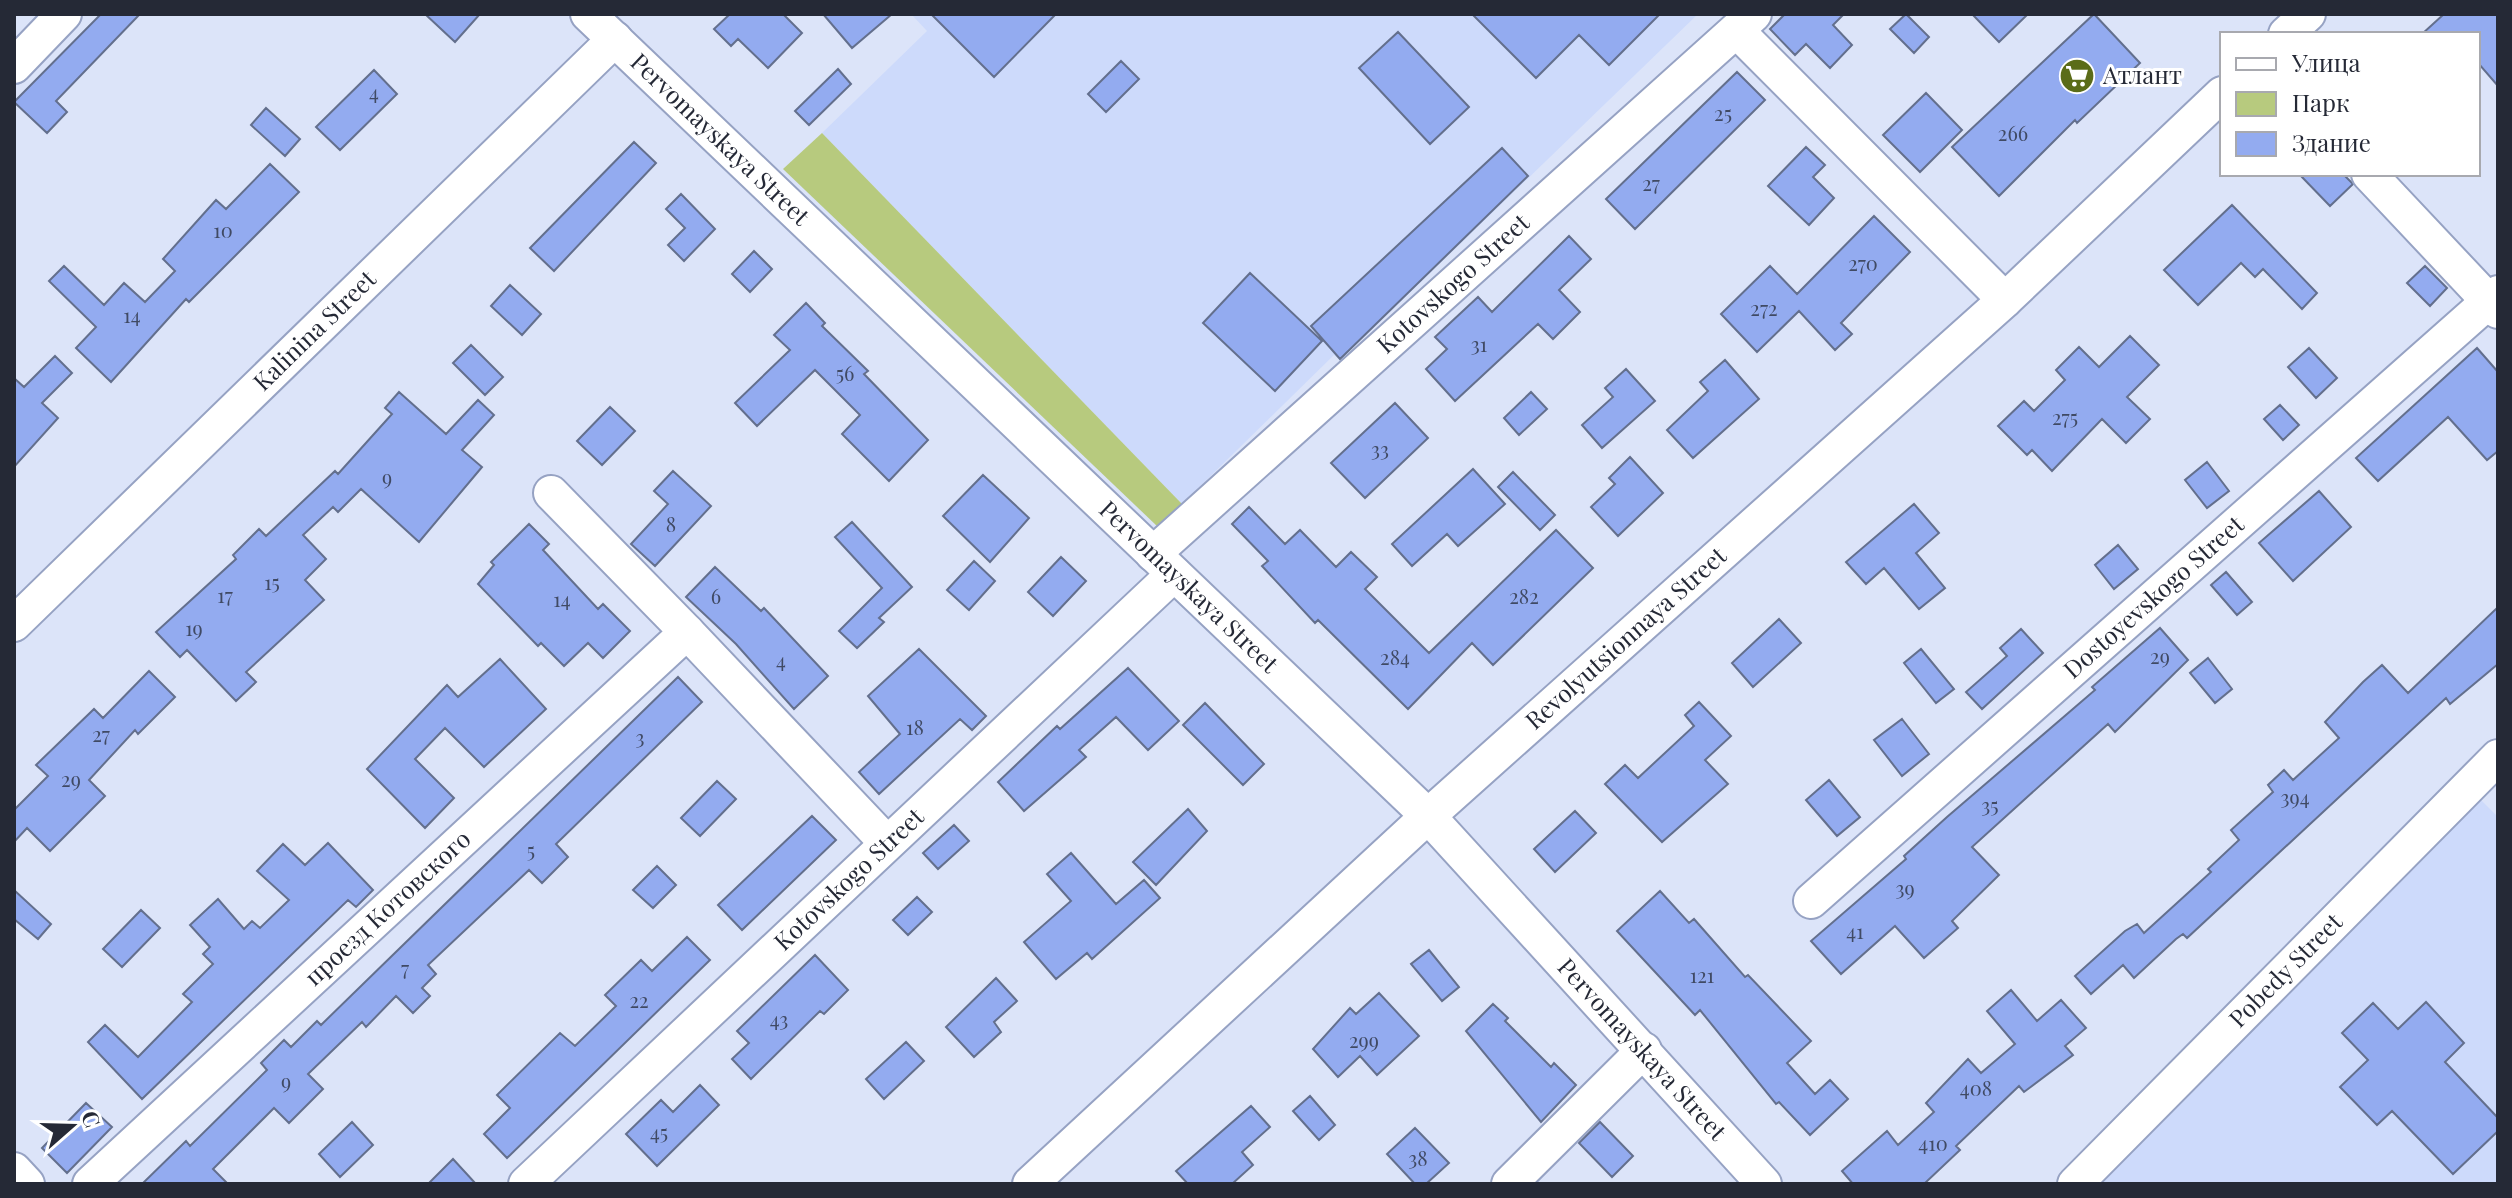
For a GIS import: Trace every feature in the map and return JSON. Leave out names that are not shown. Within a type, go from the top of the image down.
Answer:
[{"type":"street","points":[[14,66],[64,14]]},
{"type":"street","name":"Pervomayskaya Street","points":[[588,14],[1428,816],[1764,1184]]},
{"type":"street","points":[[2288,32],[2308,14]]},
{"type":"street","points":[[1745,22],[2005,300]]},
{"type":"street","name":"Kotovskogo Street","points":[[526,1184],[887,843],[1164,564],[1745,22]]},
{"type":"street","name":"Kalinina Street","points":[[14,624],[615,39]]},
{"type":"street","name":"Revolyutsionnaya Street","points":[[1030,1184],[1428,816],[2005,300],[2220,96]]},
{"type":"street","points":[[2371,176],[2495,302]]},
{"type":"street","name":"Dostoyevskogo Street","points":[[1811,901],[2495,302]]},
{"type":"street","points":[[551,493],[887,843]]},
{"type":"street","name":"проезд Котовского","points":[[90,1184],[687,632]]},
{"type":"street","name":"Pobedy Street","points":[[2075,1184],[2498,757]]},
{"type":"street","points":[[1509,1184],[1644,1050]]},
{"type":"street","points":[[14,1170],[27,1184]]},
{"type":"shaded area","points":[[911,14],[1698,14],[1340,360],[1334,355],[1182,504],[822,133],[927,31]]},
{"type":"shaded area","points":[[2477,796],[2498,817],[2498,1184],[2095,1184]]},
{"type":"green space","points":[[822,133],[1182,504],[1158,527],[783,169]]},
{"type":"building","points":[[101,14],[140,14],[56,101],[67,112],[47,133],[14,102]]},
{"type":"building","points":[[425,14],[480,14],[455,42]]},
{"type":"building","points":[[730,14],[783,14],[802,33],[768,68],[738,39],[731,46],[714,29]]},
{"type":"building","points":[[823,14],[892,14],[852,48]]},
{"type":"building","points":[[931,14],[1056,14],[994,77]]},
{"type":"building","points":[[1472,14],[1660,14],[1609,65],[1579,35],[1536,78]]},
{"type":"building","points":[[1785,14],[1844,14],[1833,25],[1852,45],[1830,68],[1806,44],[1795,55],[1770,29]]},
{"type":"building","points":[[1906,14],[1929,37],[1914,53],[1890,29]]},
{"type":"building","points":[[1972,14],[2028,14],[1999,42]]},
{"type":"building","points":[[2094,14],[2140,63],[2077,123],[2075,120],[1999,196],[1952,147]]},
{"type":"building","points":[[2444,14],[2498,14],[2498,86],[2480,65],[2480,32],[2424,32]]},
{"type":"building","points":[[1398,32],[1469,107],[1430,144],[1359,68]]},
{"type":"building","points":[[1121,61],[1139,79],[1106,112],[1088,94]]},
{"type":"building","points":[[838,69],[851,84],[809,125],[795,111]]},
{"type":"building","points":[[374,70],[397,94],[340,150],[316,127]]},
{"type":"building","points":[[1737,72],[1765,100],[1635,229],[1606,199]]},
{"type":"building","points":[[1926,93],[1962,130],[1920,172],[1883,135]]},
{"type":"building","points":[[266,108],[300,139],[285,156],[251,125]]},
{"type":"building","points":[[634,142],[656,163],[554,271],[530,248]]},
{"type":"building","points":[[1806,147],[1825,165],[1813,177],[1834,198],[1809,225],[1768,186]]},
{"type":"building","points":[[1502,148],[1528,176],[1340,359],[1311,326]]},
{"type":"building","points":[[270,164],[299,192],[189,302],[186,299],[111,382],[76,348],[96,327],[49,281],[64,266],[104,305],[124,283],[145,302],[175,271],[163,259],[216,200],[226,209]]},
{"type":"building","points":[[2301,176],[2345,176],[2353,184],[2330,206]]},
{"type":"building","points":[[681,194],[715,229],[684,261],[668,245],[685,228],[666,209]]},
{"type":"building","points":[[2232,205],[2317,293],[2302,309],[2263,269],[2255,277],[2241,263],[2198,305],[2164,270]]},
{"type":"building","points":[[1874,216],[1910,252],[1841,323],[1852,334],[1835,350],[1799,311],[1757,352],[1721,314],[1770,266],[1797,294]]},
{"type":"building","points":[[1569,236],[1591,259],[1559,290],[1580,312],[1553,339],[1538,324],[1455,401],[1426,369],[1447,349],[1435,337],[1478,297],[1492,312]]},
{"type":"building","points":[[754,251],[772,269],[750,292],[732,274]]},
{"type":"building","points":[[2425,266],[2447,288],[2430,306],[2407,283]]},
{"type":"building","points":[[1250,273],[1322,341],[1275,391],[1203,323]]},
{"type":"building","points":[[510,285],[541,314],[522,335],[491,306]]},
{"type":"building","points":[[806,303],[825,323],[822,326],[868,371],[864,374],[928,440],[889,481],[842,434],[860,415],[815,370],[757,426],[735,403],[790,350],[774,335]]},
{"type":"building","points":[[2130,336],[2159,365],[2127,397],[2150,419],[2126,443],[2102,419],[2052,471],[2032,450],[2027,455],[1998,426],[2024,401],[2034,411],[2065,380],[2056,370],[2079,347],[2099,367]]},
{"type":"building","points":[[471,345],[503,377],[485,395],[453,363]]},
{"type":"building","points":[[2309,348],[2337,378],[2316,398],[2288,367]]},
{"type":"building","points":[[2477,348],[2498,372],[2498,451],[2487,460],[2448,417],[2378,481],[2356,458]]},
{"type":"building","points":[[55,356],[72,373],[42,403],[58,418],[14,467],[14,378],[24,387]]},
{"type":"building","points":[[1725,360],[1759,399],[1693,458],[1667,430],[1708,391],[1700,382]]},
{"type":"building","points":[[1626,369],[1655,401],[1602,448],[1582,425],[1613,397],[1605,388]]},
{"type":"building","points":[[399,392],[446,434],[478,400],[494,415],[462,450],[482,467],[419,542],[361,489],[338,512],[333,507],[303,535],[326,559],[305,580],[324,600],[246,672],[256,682],[236,701],[187,650],[180,657],[156,632],[236,559],[233,555],[259,529],[266,536],[335,471],[338,474],[392,414],[385,408]]},
{"type":"building","points":[[1531,392],[1547,409],[1519,435],[1504,418]]},
{"type":"building","points":[[1395,403],[1428,438],[1365,498],[1331,463]]},
{"type":"building","points":[[2280,405],[2299,425],[2283,440],[2264,419]]},
{"type":"building","points":[[610,407],[635,431],[602,465],[577,441]]},
{"type":"building","points":[[1630,457],[1663,493],[1618,536],[1591,507],[1615,484],[1609,478]]},
{"type":"building","points":[[2207,462],[2229,491],[2207,508],[2185,480]]},
{"type":"building","points":[[1473,469],[1505,504],[1458,546],[1447,534],[1412,566],[1392,544]]},
{"type":"building","points":[[673,471],[711,506],[655,566],[631,544],[668,504],[654,491]]},
{"type":"building","points":[[1513,472],[1555,515],[1540,530],[1498,487]]},
{"type":"building","points":[[983,475],[1029,518],[990,562],[943,516]]},
{"type":"building","points":[[2319,491],[2351,527],[2293,581],[2259,543]]},
{"type":"building","points":[[1914,504],[1939,533],[1916,553],[1945,588],[1919,609],[1884,568],[1866,584],[1846,562]]},
{"type":"building","points":[[1249,507],[1285,544],[1300,530],[1336,567],[1351,552],[1377,577],[1365,589],[1429,653],[1556,530],[1593,568],[1493,665],[1472,643],[1408,709],[1318,620],[1315,623],[1262,566],[1268,561],[1232,524]]},
{"type":"building","points":[[852,522],[912,587],[879,618],[884,622],[857,648],[839,631],[882,588],[835,537]]},
{"type":"building","points":[[529,524],[549,544],[543,550],[598,609],[603,604],[630,631],[603,658],[588,643],[564,666],[541,643],[538,646],[478,584],[494,565],[491,562]]},
{"type":"building","points":[[2118,545],[2138,569],[2114,589],[2095,565]]},
{"type":"building","points":[[1061,557],[1086,581],[1053,616],[1028,592]]},
{"type":"building","points":[[974,561],[995,581],[969,610],[947,590]]},
{"type":"building","points":[[715,567],[761,611],[764,608],[828,676],[794,709],[736,644],[686,597]]},
{"type":"building","points":[[2226,572],[2252,602],[2237,615],[2211,585]]},
{"type":"building","points":[[2498,607],[2498,664],[2450,704],[2446,698],[2187,938],[2183,934],[2176,939],[2134,978],[2123,965],[2091,994],[2075,976],[2125,931],[2137,924],[2144,933],[2211,872],[2208,869],[2239,840],[2231,830],[2273,792],[2268,785],[2284,770],[2293,780],[2339,738],[2325,722],[2363,682],[2382,665],[2408,693]]},
{"type":"building","points":[[1779,619],[1801,643],[1753,687],[1732,663]]},
{"type":"building","points":[[2160,628],[2188,660],[2115,732],[2108,724],[1972,847],[1999,875],[1952,921],[1958,928],[1924,958],[1895,926],[1841,974],[1811,941],[1906,859],[1904,856],[1947,817],[2095,690],[2092,687]]},
{"type":"building","points":[[2021,629],[2043,653],[1982,709],[1966,692],[2007,656],[2000,648]]},
{"type":"building","points":[[919,649],[986,716],[972,730],[960,719],[879,794],[859,772],[900,734],[868,696]]},
{"type":"building","points":[[1921,649],[1954,689],[1936,703],[1904,663]]},
{"type":"building","points":[[2208,658],[2232,689],[2215,703],[2190,673]]},
{"type":"building","points":[[500,659],[546,709],[484,767],[445,728],[415,759],[454,798],[425,828],[367,769],[447,685],[458,697]]},
{"type":"building","points":[[1128,668],[1179,721],[1148,750],[1116,717],[1079,750],[1086,757],[1024,811],[998,782],[1057,726],[1060,729]]},
{"type":"building","points":[[149,671],[175,697],[138,734],[135,730],[89,780],[105,796],[50,851],[27,828],[14,842],[14,810],[48,776],[36,765],[94,709],[103,718]]},
{"type":"building","points":[[678,677],[702,702],[556,844],[568,857],[542,883],[529,870],[428,965],[436,974],[422,988],[430,996],[413,1013],[396,996],[366,1027],[362,1022],[308,1074],[323,1089],[289,1123],[274,1108],[213,1169],[228,1184],[142,1184],[186,1141],[190,1146],[267,1070],[261,1063],[284,1040],[291,1047],[317,1021],[321,1025]]},
{"type":"building","points":[[1699,702],[1731,736],[1705,760],[1728,784],[1662,842],[1605,784],[1625,765],[1638,778],[1694,726],[1685,715]]},
{"type":"building","points":[[1205,703],[1264,764],[1243,785],[1183,725]]},
{"type":"building","points":[[1902,719],[1929,754],[1902,776],[1874,740]]},
{"type":"building","points":[[1829,780],[1860,817],[1837,836],[1806,800]]},
{"type":"building","points":[[717,781],[736,799],[700,836],[681,818]]},
{"type":"building","points":[[1188,809],[1207,831],[1156,885],[1133,862]]},
{"type":"building","points":[[1575,811],[1596,833],[1555,872],[1534,849]]},
{"type":"building","points":[[812,816],[836,840],[742,930],[718,905]]},
{"type":"building","points":[[954,825],[969,841],[938,869],[923,853]]},
{"type":"building","points":[[328,843],[373,890],[356,907],[348,900],[142,1099],[88,1042],[105,1025],[138,1057],[192,1002],[183,994],[213,964],[203,954],[210,947],[190,925],[218,899],[244,929],[252,921],[260,928],[289,900],[257,871],[283,844],[305,865]]},
{"type":"building","points":[[1071,853],[1116,904],[1144,880],[1160,898],[1092,959],[1087,953],[1056,979],[1024,942],[1071,901],[1047,874]]},
{"type":"building","points":[[657,866],[676,885],[653,908],[633,890]]},
{"type":"building","points":[[14,890],[51,924],[38,939],[14,919]]},
{"type":"building","points":[[1660,891],[1689,923],[1694,919],[1745,977],[1748,975],[1811,1041],[1787,1063],[1815,1094],[1830,1080],[1848,1099],[1810,1135],[1779,1102],[1776,1104],[1700,1010],[1695,1015],[1617,931]]},
{"type":"building","points":[[917,897],[932,912],[908,935],[893,920]]},
{"type":"building","points":[[141,910],[160,928],[122,967],[103,949]]},
{"type":"building","points":[[687,937],[710,960],[507,1158],[484,1134],[510,1108],[497,1095],[560,1033],[575,1046],[616,1006],[605,995],[641,960],[652,971]]},
{"type":"building","points":[[1429,950],[1459,987],[1442,1001],[1411,964]]},
{"type":"building","points":[[815,955],[848,990],[824,1014],[820,1011],[751,1079],[732,1059],[749,1043],[737,1031]]},
{"type":"building","points":[[996,978],[1017,1001],[994,1022],[1001,1032],[974,1057],[946,1027]]},
{"type":"building","points":[[2011,990],[2037,1021],[2061,1000],[2086,1028],[2065,1046],[2073,1055],[2024,1092],[2019,1086],[1956,1146],[1960,1150],[1924,1184],[1853,1184],[1842,1171],[1887,1131],[1898,1145],[1934,1112],[1926,1103],[1968,1059],[1981,1073],[2015,1044],[1987,1011]]},
{"type":"building","points":[[1379,993],[1419,1036],[1377,1075],[1360,1056],[1338,1077],[1313,1049],[1350,1008],[1356,1014]]},
{"type":"building","points":[[2426,1002],[2464,1043],[2445,1062],[2498,1118],[2498,1131],[2453,1174],[2392,1111],[2377,1125],[2340,1087],[2368,1060],[2342,1033],[2373,1003],[2398,1029]]},
{"type":"building","points":[[1493,1004],[1508,1018],[1505,1021],[1551,1067],[1554,1063],[1576,1085],[1541,1122],[1466,1031]]},
{"type":"building","points":[[906,1042],[924,1061],[884,1099],[866,1079]]},
{"type":"building","points":[[700,1085],[719,1105],[657,1166],[626,1134],[661,1100],[673,1112]]},
{"type":"building","points":[[1310,1096],[1335,1125],[1319,1140],[1293,1111]]},
{"type":"building","points":[[86,1103],[112,1127],[67,1173],[42,1148]]},
{"type":"building","points":[[1251,1106],[1270,1127],[1242,1152],[1253,1165],[1232,1184],[1188,1184],[1176,1171]]},
{"type":"building","points":[[352,1122],[373,1145],[340,1177],[319,1154]]},
{"type":"building","points":[[1600,1122],[1633,1156],[1612,1177],[1579,1143]]},
{"type":"building","points":[[1415,1128],[1449,1163],[1426,1184],[1415,1184],[1387,1154]]},
{"type":"building","points":[[453,1159],[476,1184],[428,1184]]},
{"type":"place","name":"Атлант","points":[[2077,76]]}]
